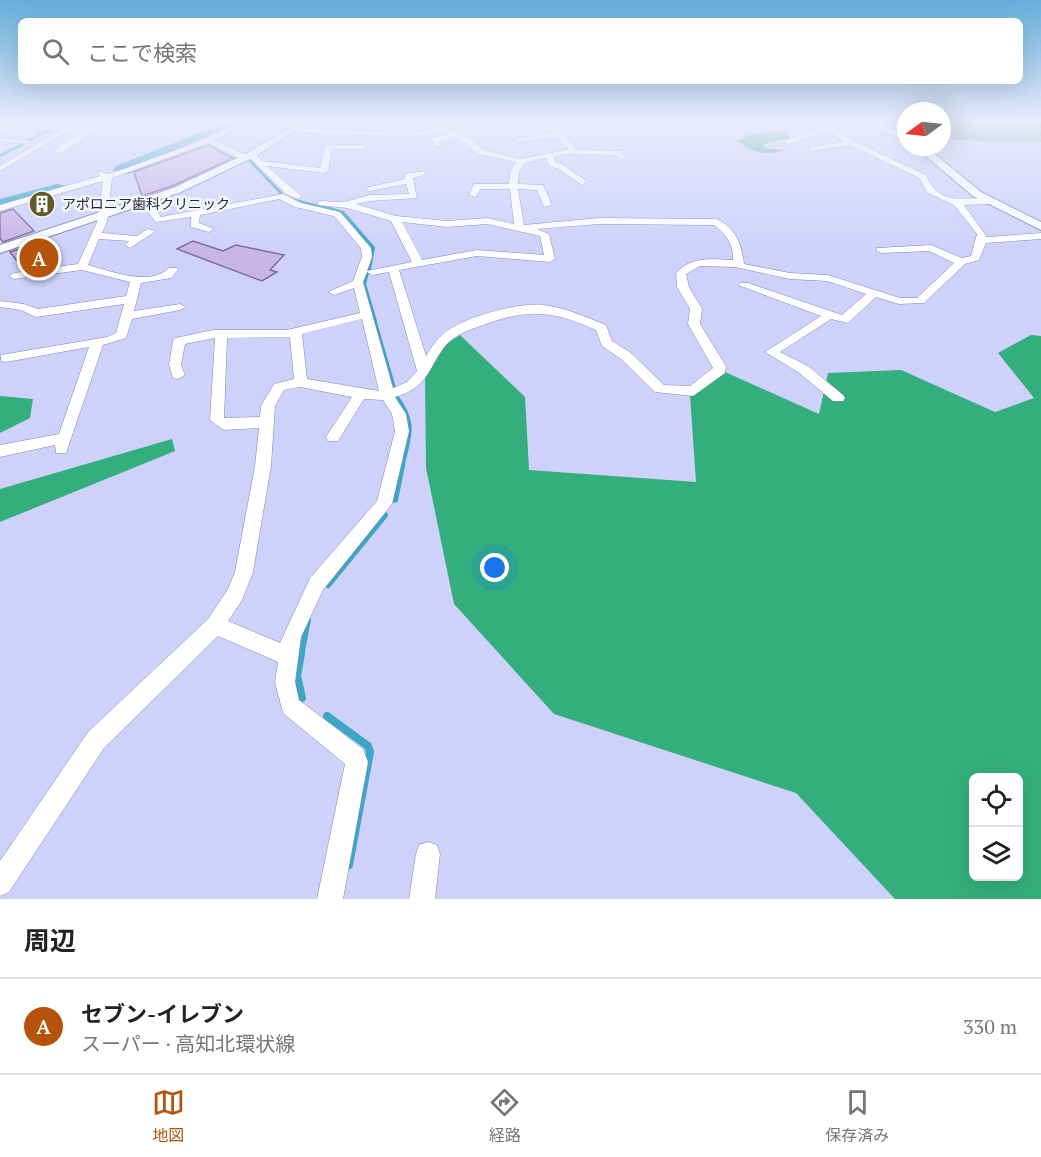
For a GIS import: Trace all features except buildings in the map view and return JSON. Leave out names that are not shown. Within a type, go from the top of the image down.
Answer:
[{"type":"street","points":[[0,201],[104,176],[134,163]]},
{"type":"street","points":[[0,208],[142,163]]},
{"type":"street","points":[[0,249],[146,203],[235,163]]},
{"type":"street","points":[[260,163],[324,171],[325,163]]},
{"type":"street","points":[[260,163],[289,192],[327,204],[343,205],[395,219],[447,224],[487,221],[546,236],[550,259],[477,253],[372,272]]},
{"type":"street","points":[[520,163],[514,174],[515,211],[520,228]]},
{"type":"street","points":[[552,163],[582,182]]},
{"type":"street","points":[[893,163],[923,177],[924,184],[933,194],[957,203],[989,201]]},
{"type":"street","points":[[939,163],[976,194],[1041,227]]},
{"type":"street","points":[[0,169],[4,164]]},
{"type":"street","points":[[569,173],[580,172]]},
{"type":"street","points":[[343,205],[370,198],[414,196],[408,176],[422,173]]},
{"type":"street","points":[[82,267],[103,217],[104,176]]},
{"type":"street","points":[[369,188],[410,181]]},
{"type":"street","points":[[476,188],[540,187],[547,205]]},
{"type":"street","points":[[146,203],[159,220],[280,196],[298,205],[337,214],[366,248],[367,257],[358,283],[386,394],[399,414],[402,431],[384,504],[316,584],[291,637],[285,682],[290,706],[355,757],[357,762],[330,899]]},
{"type":"street","points":[[0,883],[96,740],[215,625],[235,594],[244,572],[263,466],[268,406],[279,387],[301,383],[361,394],[386,394],[416,384],[439,346],[451,333],[484,320],[530,307],[568,313],[602,328],[606,343],[626,356],[660,389],[693,391],[720,370],[720,366],[694,324],[696,309],[683,287],[681,273],[692,265],[738,264],[746,268],[790,276],[828,278],[899,301],[920,301],[961,262],[975,258],[982,240],[982,234],[957,203]]},
{"type":"street","points":[[196,213],[194,225],[209,230]]},
{"type":"street","points":[[395,219],[418,263]]},
{"type":"street","points":[[520,228],[599,221],[716,222],[729,231],[738,249],[738,264]]},
{"type":"street","points":[[128,247],[151,231]]},
{"type":"street","points":[[96,236],[139,239]]},
{"type":"street","points":[[982,240],[1041,236]]},
{"type":"street","points":[[881,250],[931,248],[961,262]]},
{"type":"street","points":[[14,276],[82,267],[136,280],[167,276],[173,270]]},
{"type":"street","points":[[393,268],[424,371]]},
{"type":"street","points":[[6,358],[97,343],[123,335],[136,280]]},
{"type":"street","points":[[334,292],[358,283]]},
{"type":"street","points":[[744,285],[844,320],[874,293]]},
{"type":"street","points":[[0,304],[24,307],[36,313],[132,299]]},
{"type":"street","points":[[128,316],[180,308]]},
{"type":"street","points":[[178,375],[175,365],[178,341],[221,334],[296,332],[366,315]]},
{"type":"street","points":[[830,315],[771,352],[803,369],[838,398]]},
{"type":"street","points":[[296,332],[301,383]]},
{"type":"street","points":[[221,334],[217,420],[224,425],[267,422]]},
{"type":"street","points":[[0,451],[63,444],[97,343]]},
{"type":"street","points":[[333,437],[361,394]]},
{"type":"street","points":[[215,625],[287,656]]},
{"type":"street","points":[[422,899],[428,854]]},
{"type":"green space","points":[[460,335],[525,397],[529,470],[696,482],[690,395],[725,372],[819,414],[828,373],[901,370],[995,412],[1034,398],[998,353],[1031,335],[1041,336],[1041,899],[895,899],[796,793],[554,714],[454,604],[426,468],[425,376],[442,347]]},
{"type":"green space","points":[[0,396],[33,399],[30,418],[0,433]]},
{"type":"green space","points":[[172,439],[175,451],[0,522],[0,489]]},
{"type":"waterway","points":[[122,170],[139,163]]},
{"type":"waterway","points":[[252,163],[281,193]]},
{"type":"waterway","points":[[0,205],[57,189]]},
{"type":"waterway","points":[[294,200],[328,209]]},
{"type":"waterway","points":[[322,207],[343,213],[373,248],[369,269]]},
{"type":"waterway","points":[[367,273],[364,284],[375,321]]},
{"type":"waterway","points":[[374,320],[394,389]]},
{"type":"waterway","points":[[396,396],[407,415],[410,430],[402,467]]},
{"type":"waterway","points":[[395,500],[402,466]]},
{"type":"waterway","points":[[328,585],[385,515]]},
{"type":"waterway","points":[[301,656],[308,620]]},
{"type":"waterway","points":[[301,654],[297,676],[302,698]]},
{"type":"waterway","points":[[327,716],[368,746],[370,752],[349,865]]},
{"type":"place","name":"アポロニア歯科クリニック","points":[[42,204]]},
{"type":"place","name":"セブン-イレブン","points":[[39,258]]}]
